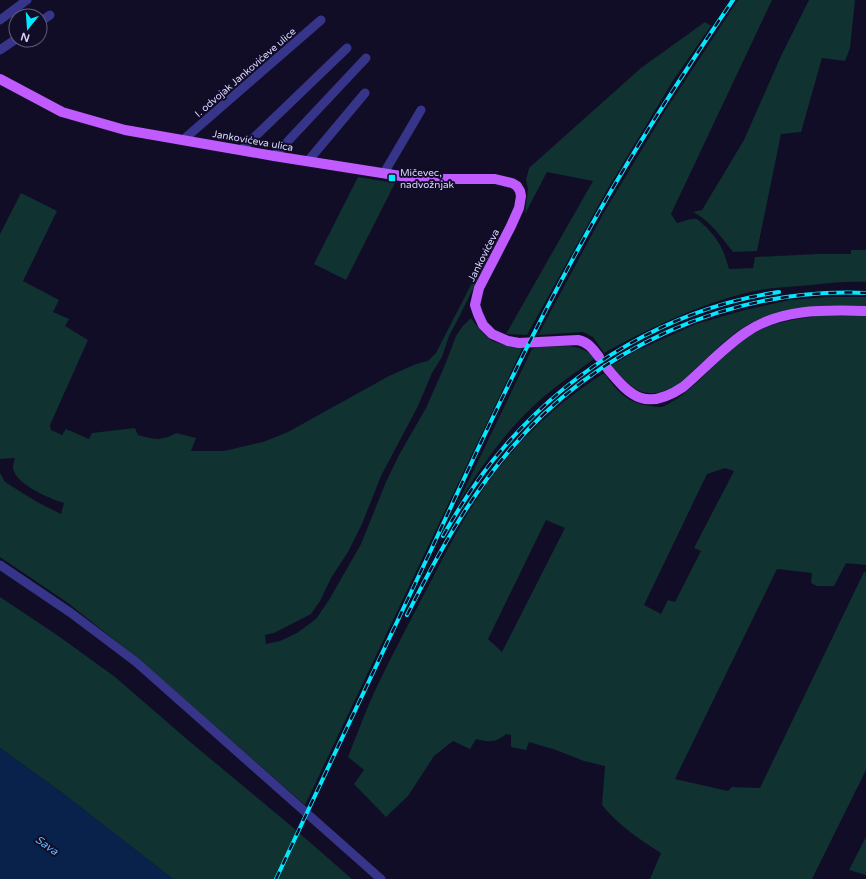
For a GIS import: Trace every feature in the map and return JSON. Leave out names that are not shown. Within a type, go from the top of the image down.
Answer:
[{"type":"main road","name":"Jankovićeva ulica","points":[[0,79],[62,112],[125,130],[407,177],[437,179],[495,179],[512,183]]},
{"type":"main road","name":"Jankovićeva","points":[[512,183],[517,186],[520,191],[521,196],[519,208],[479,288],[475,305],[480,320],[492,334],[501,339],[519,343],[584,341],[590,345],[599,356]]},
{"type":"main road","points":[[607,368],[621,385],[634,395],[646,399],[662,398],[683,387],[745,333],[769,320],[800,312],[823,310],[866,311]]},
{"type":"street","points":[[0,20],[26,0]]},
{"type":"street","name":"I. odvojak Jankovićeve ulice","points":[[183,140],[321,20]]},
{"type":"street","points":[[241,150],[347,48]]},
{"type":"street","points":[[274,156],[366,58]]},
{"type":"street","points":[[308,161],[365,94]]},
{"type":"street","points":[[384,173],[421,110]]},
{"type":"street","points":[[0,565],[71,613],[136,662],[381,879]]},
{"type":"green space","points":[[738,0],[772,0],[671,214],[677,223],[694,219],[699,220],[721,246],[729,269],[753,268],[755,257],[851,254],[851,250],[866,250],[866,282],[838,282],[773,288],[731,297],[675,318],[604,353],[593,337],[583,332],[538,335],[603,214],[665,111]]},
{"type":"green space","points":[[809,0],[855,0],[850,48],[845,61],[822,58],[801,132],[781,134],[757,251],[733,252],[720,235],[705,220],[693,212],[702,210],[744,140],[781,56]]},
{"type":"green space","points":[[705,22],[711,26],[674,79],[607,190],[527,335],[506,334],[593,181],[547,172],[525,214],[528,189],[526,180],[529,168],[641,68]]},
{"type":"green space","points":[[358,177],[395,183],[346,280],[314,264]]},
{"type":"green space","points":[[21,193],[57,211],[23,281],[59,300],[53,312],[69,319],[65,326],[88,340],[50,425],[51,430],[62,435],[66,429],[89,439],[92,433],[135,428],[138,435],[153,439],[166,437],[176,433],[196,438],[191,451],[224,451],[263,442],[288,432],[389,376],[416,364],[428,361],[436,353],[496,236],[499,237],[449,336],[442,357],[432,373],[418,406],[381,476],[362,524],[348,552],[331,578],[320,601],[311,614],[274,633],[265,635],[266,644],[280,641],[297,633],[316,619],[329,600],[361,544],[386,482],[399,455],[426,408],[456,336],[462,327],[471,318],[482,333],[492,341],[505,345],[523,347],[305,805],[136,657],[68,603],[0,557],[0,473],[5,482],[37,502],[61,514],[64,503],[34,490],[20,480],[15,474],[13,468],[15,458],[0,459],[0,234]]},
{"type":"green space","points":[[827,297],[866,297],[866,306],[764,317],[752,322],[720,345],[682,382],[660,392],[643,392],[635,388],[627,383],[611,366],[634,352],[696,324],[745,310],[790,300]]},
{"type":"green space","points":[[818,316],[866,316],[866,565],[846,563],[834,586],[817,586],[811,583],[812,573],[777,569],[675,779],[728,791],[732,787],[760,788],[864,572],[866,572],[866,770],[812,879],[650,879],[661,853],[622,825],[602,805],[605,766],[584,761],[556,750],[529,742],[526,750],[511,747],[511,735],[506,734],[499,739],[492,741],[476,739],[470,749],[453,741],[434,756],[408,796],[386,817],[354,784],[364,770],[348,757],[369,704],[382,677],[452,542],[476,500],[510,454],[554,410],[587,384],[604,373],[615,388],[634,402],[661,407],[675,400],[695,384],[733,348],[754,333],[777,324]],"holes":[[[725,468],[734,471],[694,548],[701,551],[675,602],[668,600],[661,614],[644,605],[707,474]],[[546,520],[565,528],[502,652],[488,639]]]},
{"type":"green space","points":[[569,346],[586,351],[594,359],[546,394],[515,424],[473,479],[455,509],[532,349],[538,347]]},
{"type":"green space","points":[[0,597],[57,635],[115,677],[352,879],[173,879],[61,792],[0,748]]},
{"type":"green space","points":[[866,837],[866,875],[849,870]]},
{"type":"water","name":"Sava","points":[[0,748],[61,792],[173,879],[0,879]]},
{"type":"railway","points":[[276,879],[491,421],[554,293],[631,157],[733,0]]},
{"type":"railway","points":[[443,536],[472,489],[505,446],[532,417],[562,390],[594,366],[628,345],[664,326],[701,311],[739,300],[779,292]]},
{"type":"railway","points":[[407,615],[429,572],[479,489],[509,451],[543,414],[582,382],[624,354],[669,331],[716,313],[765,301],[815,294],[866,293]]},
{"type":"place","name":"Mičevec, nadvožnjak","points":[[392,178]]}]
